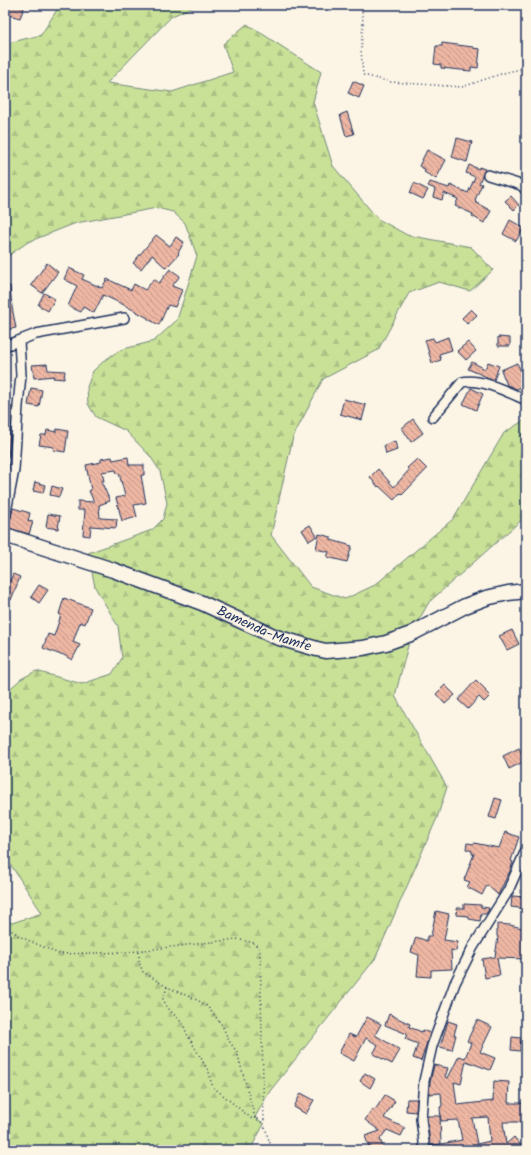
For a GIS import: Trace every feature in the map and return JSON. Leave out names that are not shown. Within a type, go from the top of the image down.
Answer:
[{"type":"highway","name":"Bamenda-Mamfe","points":[[5,535],[113,570],[202,603],[276,637],[326,651],[363,648],[386,643],[411,634],[465,606],[486,598],[526,591]]},
{"type":"street","points":[[488,174],[521,186],[526,190]]},
{"type":"street","points":[[5,346],[36,334],[124,318]]},
{"type":"street","points":[[5,517],[14,470],[21,375],[19,341]]},
{"type":"street","points":[[432,417],[462,382],[469,381],[483,384],[504,390],[526,400]]},
{"type":"street","points":[[425,1150],[421,1119],[424,1081],[432,1046],[455,983],[472,947],[508,891],[526,850]]},
{"type":"path","points":[[366,5],[362,9],[363,24],[361,50],[363,75],[391,82],[462,87],[507,72],[526,68]]},
{"type":"path","points":[[5,926],[21,937],[59,954],[139,951],[237,939],[254,943],[260,949],[264,1124],[272,1150]]},
{"type":"path","points":[[139,951],[143,972],[167,987],[198,1000],[207,1006],[222,1025],[229,1041],[237,1052],[255,1118]]},
{"type":"path","points":[[167,987],[163,999],[167,1008],[183,1024],[187,1034],[209,1072],[213,1087],[252,1118],[255,1118],[264,1124]]},
{"type":"green space","points":[[60,5],[197,5],[172,16],[107,83],[172,92],[233,72],[223,44],[247,24],[321,72],[313,102],[333,166],[378,219],[407,235],[471,247],[493,270],[470,291],[439,282],[409,293],[378,350],[323,379],[293,437],[271,535],[311,587],[345,599],[375,585],[453,519],[504,433],[526,419],[526,516],[429,602],[411,634],[395,696],[447,787],[437,818],[375,959],[270,1091],[255,1117],[264,1124],[250,1150],[5,1150],[5,920],[12,923],[42,913],[5,856],[5,693],[21,679],[36,671],[82,684],[112,674],[122,658],[118,626],[95,587],[88,553],[152,530],[163,519],[167,503],[160,471],[150,456],[126,431],[96,417],[88,404],[87,387],[93,371],[105,360],[120,350],[154,341],[177,320],[197,256],[185,223],[173,212],[157,208],[76,223],[28,242],[5,258],[5,42],[8,43],[41,35]]},
{"type":"building","points":[[8,5],[25,5],[20,18],[5,14]]},
{"type":"building","points":[[442,43],[480,49],[478,68],[471,67],[471,71],[441,68],[441,65],[434,64],[436,46],[442,46]]},
{"type":"building","points":[[353,81],[364,86],[359,98],[348,93]]},
{"type":"building","points":[[347,112],[354,134],[346,136],[340,115]]},
{"type":"building","points":[[457,138],[472,142],[467,162],[452,157]]},
{"type":"building","points":[[427,150],[446,160],[436,179],[424,172],[426,170],[419,166]]},
{"type":"building","points":[[469,165],[479,169],[479,167],[485,169],[479,183],[482,184],[475,200],[475,202],[491,211],[484,223],[472,216],[473,214],[455,206],[458,199],[444,193],[442,200],[433,197],[435,189],[428,186],[430,182],[449,188],[450,185],[468,193],[475,177],[466,173]]},
{"type":"building","points":[[414,183],[428,190],[423,199],[410,193]]},
{"type":"building","points":[[511,196],[519,205],[514,210],[505,201]]},
{"type":"building","points":[[510,220],[524,228],[516,241],[503,234]]},
{"type":"building","points":[[156,235],[170,246],[176,237],[184,242],[178,253],[179,254],[166,268],[152,255],[141,269],[133,263]]},
{"type":"building","points":[[47,263],[58,272],[42,293],[31,285]]},
{"type":"building","points":[[69,268],[84,275],[82,279],[102,288],[107,279],[131,290],[134,284],[145,290],[154,279],[159,283],[170,269],[180,276],[172,286],[182,290],[175,307],[168,305],[159,325],[103,295],[94,313],[83,307],[81,312],[68,306],[77,286],[64,279]]},
{"type":"building","points":[[5,286],[10,286],[16,328],[5,330]]},
{"type":"building","points":[[44,293],[55,299],[48,311],[38,305]]},
{"type":"building","points":[[471,309],[477,315],[467,324],[462,318]]},
{"type":"building","points":[[448,337],[452,350],[439,354],[441,360],[432,363],[425,340],[433,338],[435,342]]},
{"type":"building","points":[[498,337],[510,338],[510,346],[498,346]]},
{"type":"building","points":[[468,342],[476,351],[466,360],[457,351]]},
{"type":"building","points":[[472,362],[485,369],[488,362],[499,366],[494,380],[468,369]]},
{"type":"building","points":[[517,363],[522,373],[526,371],[526,385],[517,389],[507,385],[501,370]]},
{"type":"building","points":[[47,364],[48,370],[65,371],[64,379],[53,378],[54,376],[34,378],[32,365]]},
{"type":"building","points":[[31,388],[42,390],[39,407],[28,405]]},
{"type":"building","points":[[471,388],[483,394],[476,410],[463,404]]},
{"type":"building","points":[[344,399],[366,405],[362,420],[340,414]]},
{"type":"building","points":[[5,406],[12,407],[8,458],[5,457]]},
{"type":"building","points":[[413,419],[423,433],[411,442],[402,428]]},
{"type":"building","points":[[57,429],[68,431],[65,452],[53,450],[54,447],[39,445],[41,435],[46,435],[47,430],[56,432]]},
{"type":"building","points":[[395,441],[397,450],[386,454],[384,445]]},
{"type":"building","points":[[112,457],[113,460],[128,457],[129,465],[144,465],[144,475],[141,475],[146,503],[134,505],[137,517],[122,521],[116,498],[125,496],[119,473],[117,474],[116,470],[102,472],[104,481],[101,481],[110,501],[99,505],[100,518],[117,519],[116,528],[91,526],[90,536],[83,535],[85,510],[78,510],[78,501],[94,502],[89,491],[91,490],[86,465],[101,462],[101,459]]},
{"type":"building","points":[[417,459],[427,469],[402,495],[400,493],[394,500],[379,486],[378,487],[370,477],[378,469],[394,487],[409,470],[407,468]]},
{"type":"building","points":[[35,482],[45,485],[43,493],[33,491]]},
{"type":"building","points":[[52,486],[62,489],[59,497],[50,495]]},
{"type":"building","points":[[13,508],[30,513],[28,521],[33,522],[29,534],[5,527],[5,523],[11,518]]},
{"type":"building","points":[[48,514],[60,516],[58,529],[46,527]]},
{"type":"building","points":[[310,525],[317,536],[309,541],[302,530]]},
{"type":"building","points":[[319,534],[331,537],[331,540],[352,546],[347,562],[327,557],[329,552],[316,549]]},
{"type":"building","points":[[13,574],[20,577],[11,600],[5,597],[5,579],[10,581]]},
{"type":"building","points":[[39,585],[48,590],[39,603],[31,597]]},
{"type":"building","points":[[64,598],[91,608],[85,624],[80,622],[73,642],[80,645],[72,660],[62,654],[61,655],[43,648],[48,634],[54,636],[61,615],[59,614]]},
{"type":"building","points":[[512,630],[519,644],[507,650],[499,636]]},
{"type":"building","points":[[476,680],[490,696],[484,702],[479,697],[468,709],[458,700]]},
{"type":"building","points":[[445,685],[455,695],[445,704],[436,694]]},
{"type":"building","points":[[519,748],[525,761],[509,769],[503,756]]},
{"type":"building","points":[[495,798],[502,800],[496,819],[489,817]]},
{"type":"building","points":[[505,832],[519,837],[511,861],[513,862],[510,871],[498,895],[487,885],[482,895],[467,887],[470,882],[464,880],[474,854],[472,854],[472,851],[466,849],[467,843],[499,848]]},
{"type":"building","points":[[512,896],[526,897],[526,909],[511,907]]},
{"type":"building","points":[[464,904],[481,905],[481,907],[489,908],[486,914],[481,914],[480,921],[469,919],[469,916],[456,915],[457,908],[464,908]]},
{"type":"building","points":[[436,911],[449,914],[444,940],[458,942],[456,951],[451,950],[452,969],[431,970],[431,977],[417,976],[419,955],[411,952],[416,937],[427,941],[427,936],[431,936]]},
{"type":"building","points":[[497,924],[510,925],[526,929],[526,959],[497,958],[500,975],[485,978],[482,959],[495,957],[498,937]]},
{"type":"building","points":[[389,1014],[410,1024],[409,1027],[422,1032],[423,1030],[430,1033],[421,1061],[413,1058],[418,1044],[405,1039],[407,1034],[385,1025]]},
{"type":"building","points":[[367,1017],[381,1024],[375,1035],[400,1050],[392,1064],[373,1054],[378,1045],[366,1038],[354,1061],[339,1053],[349,1034],[356,1037]]},
{"type":"building","points":[[477,1020],[492,1027],[480,1052],[495,1058],[490,1070],[466,1061],[461,1084],[454,1082],[457,1105],[493,1101],[494,1081],[509,1082],[508,1103],[526,1103],[526,1122],[503,1122],[506,1144],[514,1137],[525,1150],[431,1150],[431,1146],[462,1140],[458,1120],[441,1121],[441,1093],[429,1094],[430,1082],[434,1065],[448,1068],[445,1077],[448,1078],[459,1056],[465,1058],[471,1043],[467,1041]],"holes":[[[488,1117],[490,1141],[477,1144],[472,1118]]]},
{"type":"building","points":[[448,1021],[457,1024],[452,1050],[440,1047]]},
{"type":"building","points":[[512,1037],[521,1038],[520,1051],[511,1050]]},
{"type":"building","points":[[365,1073],[375,1079],[370,1088],[360,1081]]},
{"type":"building","points":[[301,1093],[314,1100],[306,1114],[294,1107]]},
{"type":"building","points":[[385,1095],[395,1101],[384,1118],[405,1128],[401,1136],[387,1130],[380,1139],[384,1150],[370,1150],[365,1136],[380,1131],[365,1120],[373,1109],[375,1110]]},
{"type":"building","points":[[407,1099],[417,1099],[416,1112],[406,1111]]},
{"type":"building","points":[[427,1116],[440,1116],[441,1144],[430,1145]]}]
